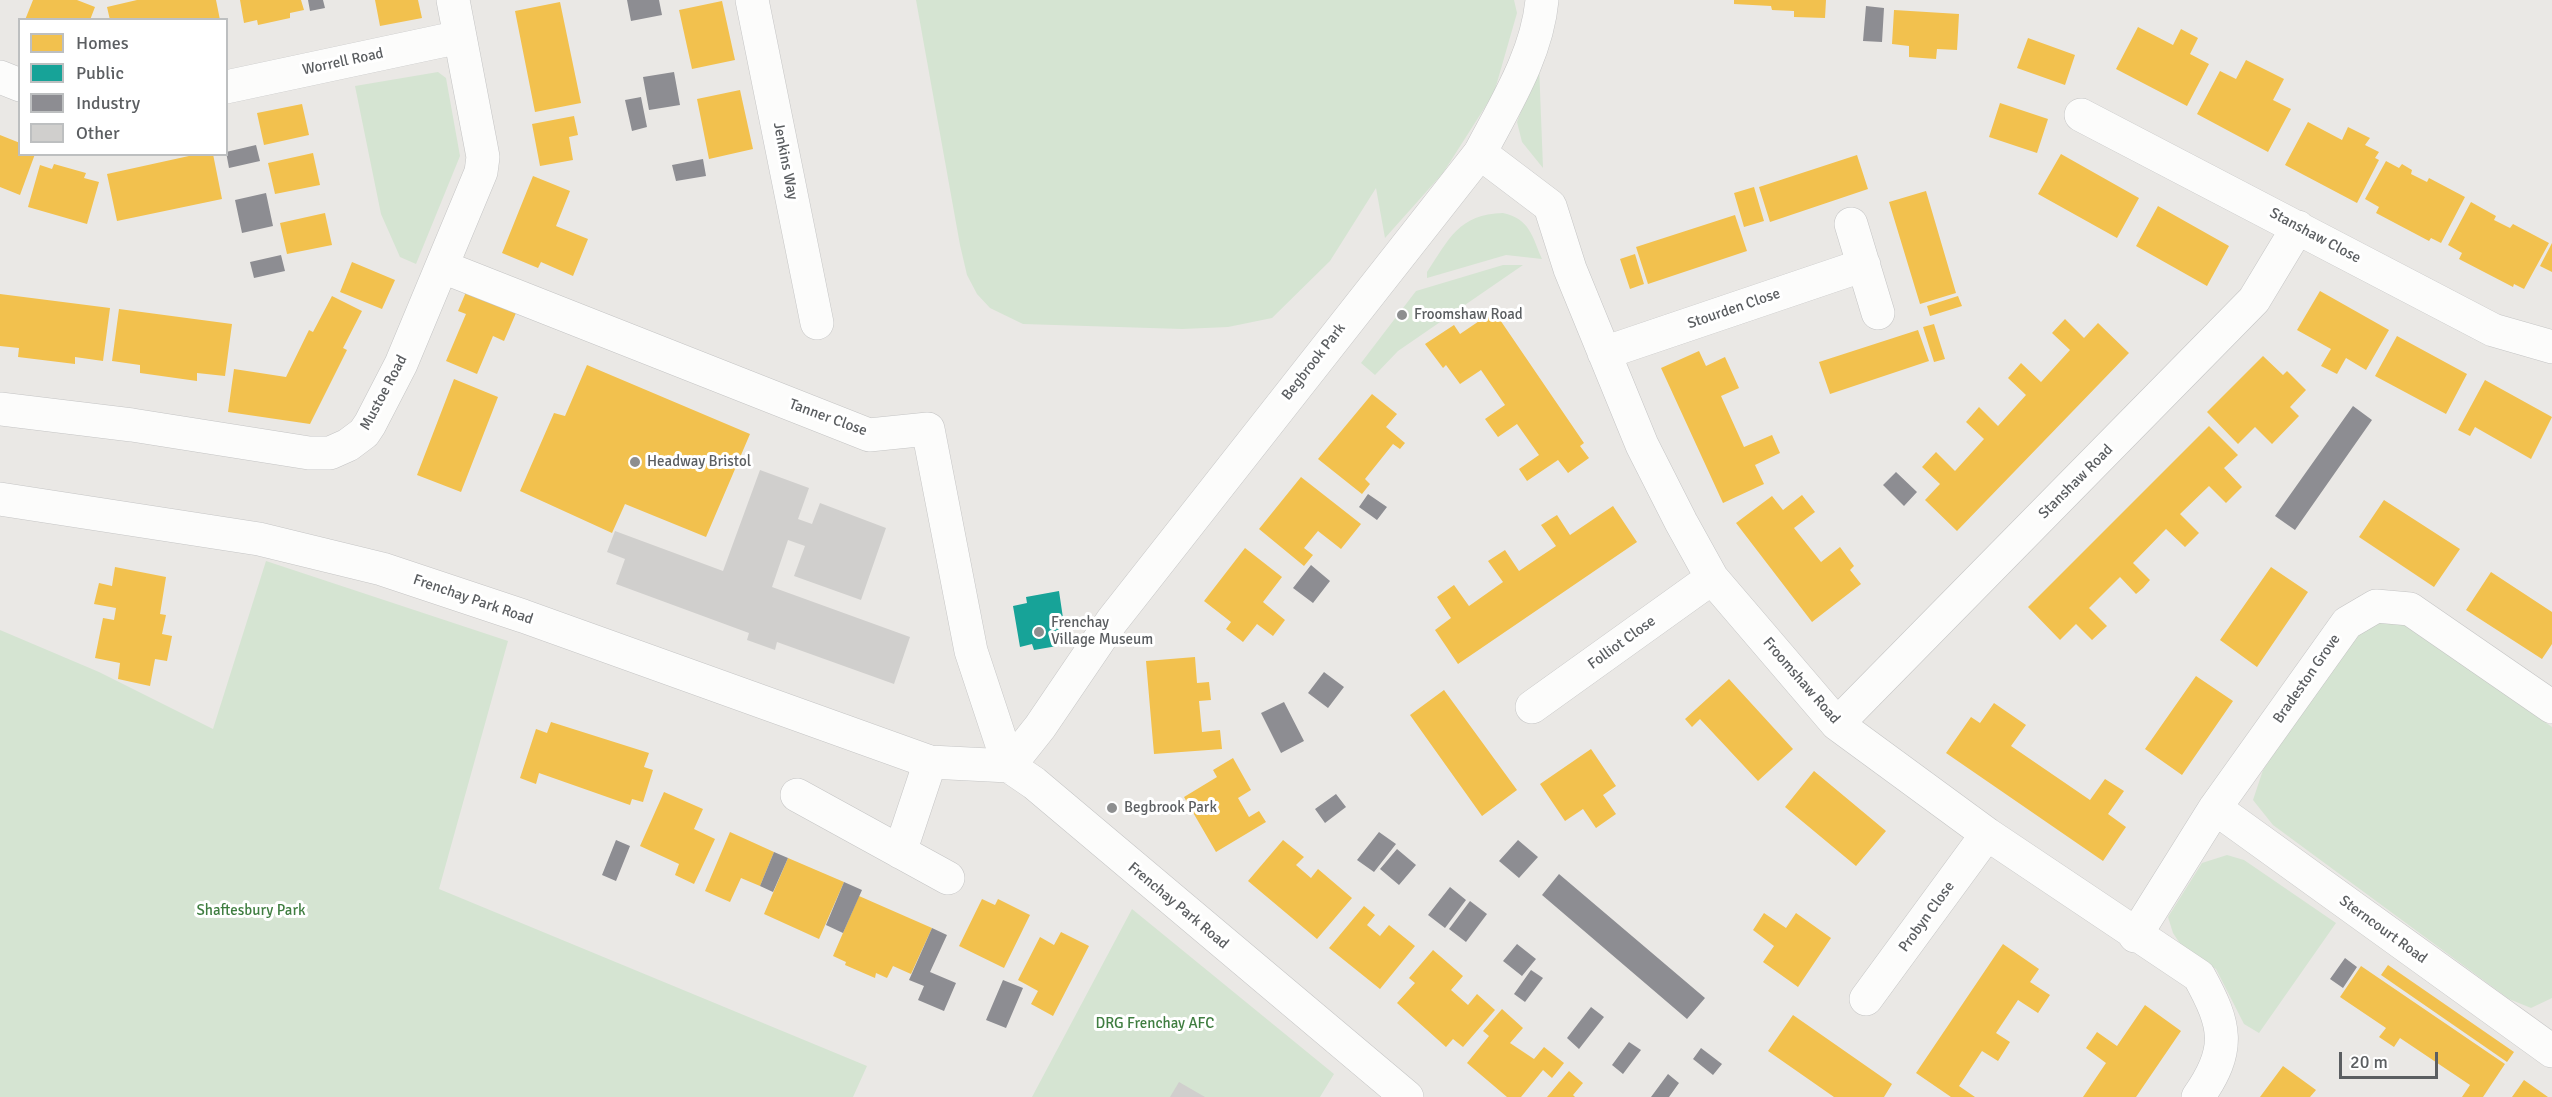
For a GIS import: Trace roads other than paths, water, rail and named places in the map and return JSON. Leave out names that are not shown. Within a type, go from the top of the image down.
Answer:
[{"type":"street","name":"Mustoe Road","points":[[0,409],[132,425],[295,451],[330,453],[356,440],[370,424],[401,363],[481,172],[483,157],[453,0]]},
{"type":"street","name":"Jenkins Way","points":[[752,0],[818,323]]},
{"type":"street","name":"Begbrook Park","points":[[1009,766],[1040,727],[1112,621],[1480,153],[1523,70],[1540,17],[1542,0]]},
{"type":"street","name":"Worrell Road","points":[[228,87],[460,37]]},
{"type":"street","points":[[0,77],[18,84]]},
{"type":"street","name":"Stanshaw Close","points":[[2081,115],[2493,330],[2552,347]]},
{"type":"street","name":"Froomshaw Road","points":[[1480,153],[1550,206],[1570,269],[1642,446],[1712,578],[1837,724],[1987,834],[2136,936],[2199,976],[2216,1007],[2223,1038],[2215,1073],[2198,1097]]},
{"type":"street","points":[[1851,224],[1878,313]]},
{"type":"street","name":"Stanshaw Road","points":[[1837,724],[2254,300],[2298,227]]},
{"type":"street","name":"Stourden Close","points":[[1604,353],[1864,265]]},
{"type":"street","name":"Tanner Close","points":[[443,267],[869,435],[928,429],[971,651],[1009,766]]},
{"type":"street","name":"Frenchay Park Road","points":[[0,499],[259,539],[382,569],[523,616],[930,762],[1009,766],[1034,783],[1407,1097]]},
{"type":"street","name":"Folliot Close","points":[[1532,707],[1712,578]]},
{"type":"street","name":"Bradeston Grove","points":[[2136,936],[2215,808],[2347,623],[2376,606],[2410,609],[2552,707]]},
{"type":"street","points":[[900,852],[930,762]]},
{"type":"street","points":[[796,795],[948,878]]},
{"type":"street","name":"Sterncourt Road","points":[[2215,808],[2547,1037]]},
{"type":"street","name":"Probyn Close","points":[[1866,999],[1987,834]]},
{"type":"place","name":"Froomshaw Road","points":[[1402,315]]},
{"type":"place","name":"Headway Bristol","points":[[635,462]]},
{"type":"place","name":"Frenchay Village Museum","points":[[1039,632]]},
{"type":"place","name":"Begbrook Park","points":[[1112,808]]},
{"type":"park label","name":"Shaftesbury Park","points":[[251,911]]},
{"type":"park label","name":"DRG Frenchay AFC","points":[[1155,1024]]}]
